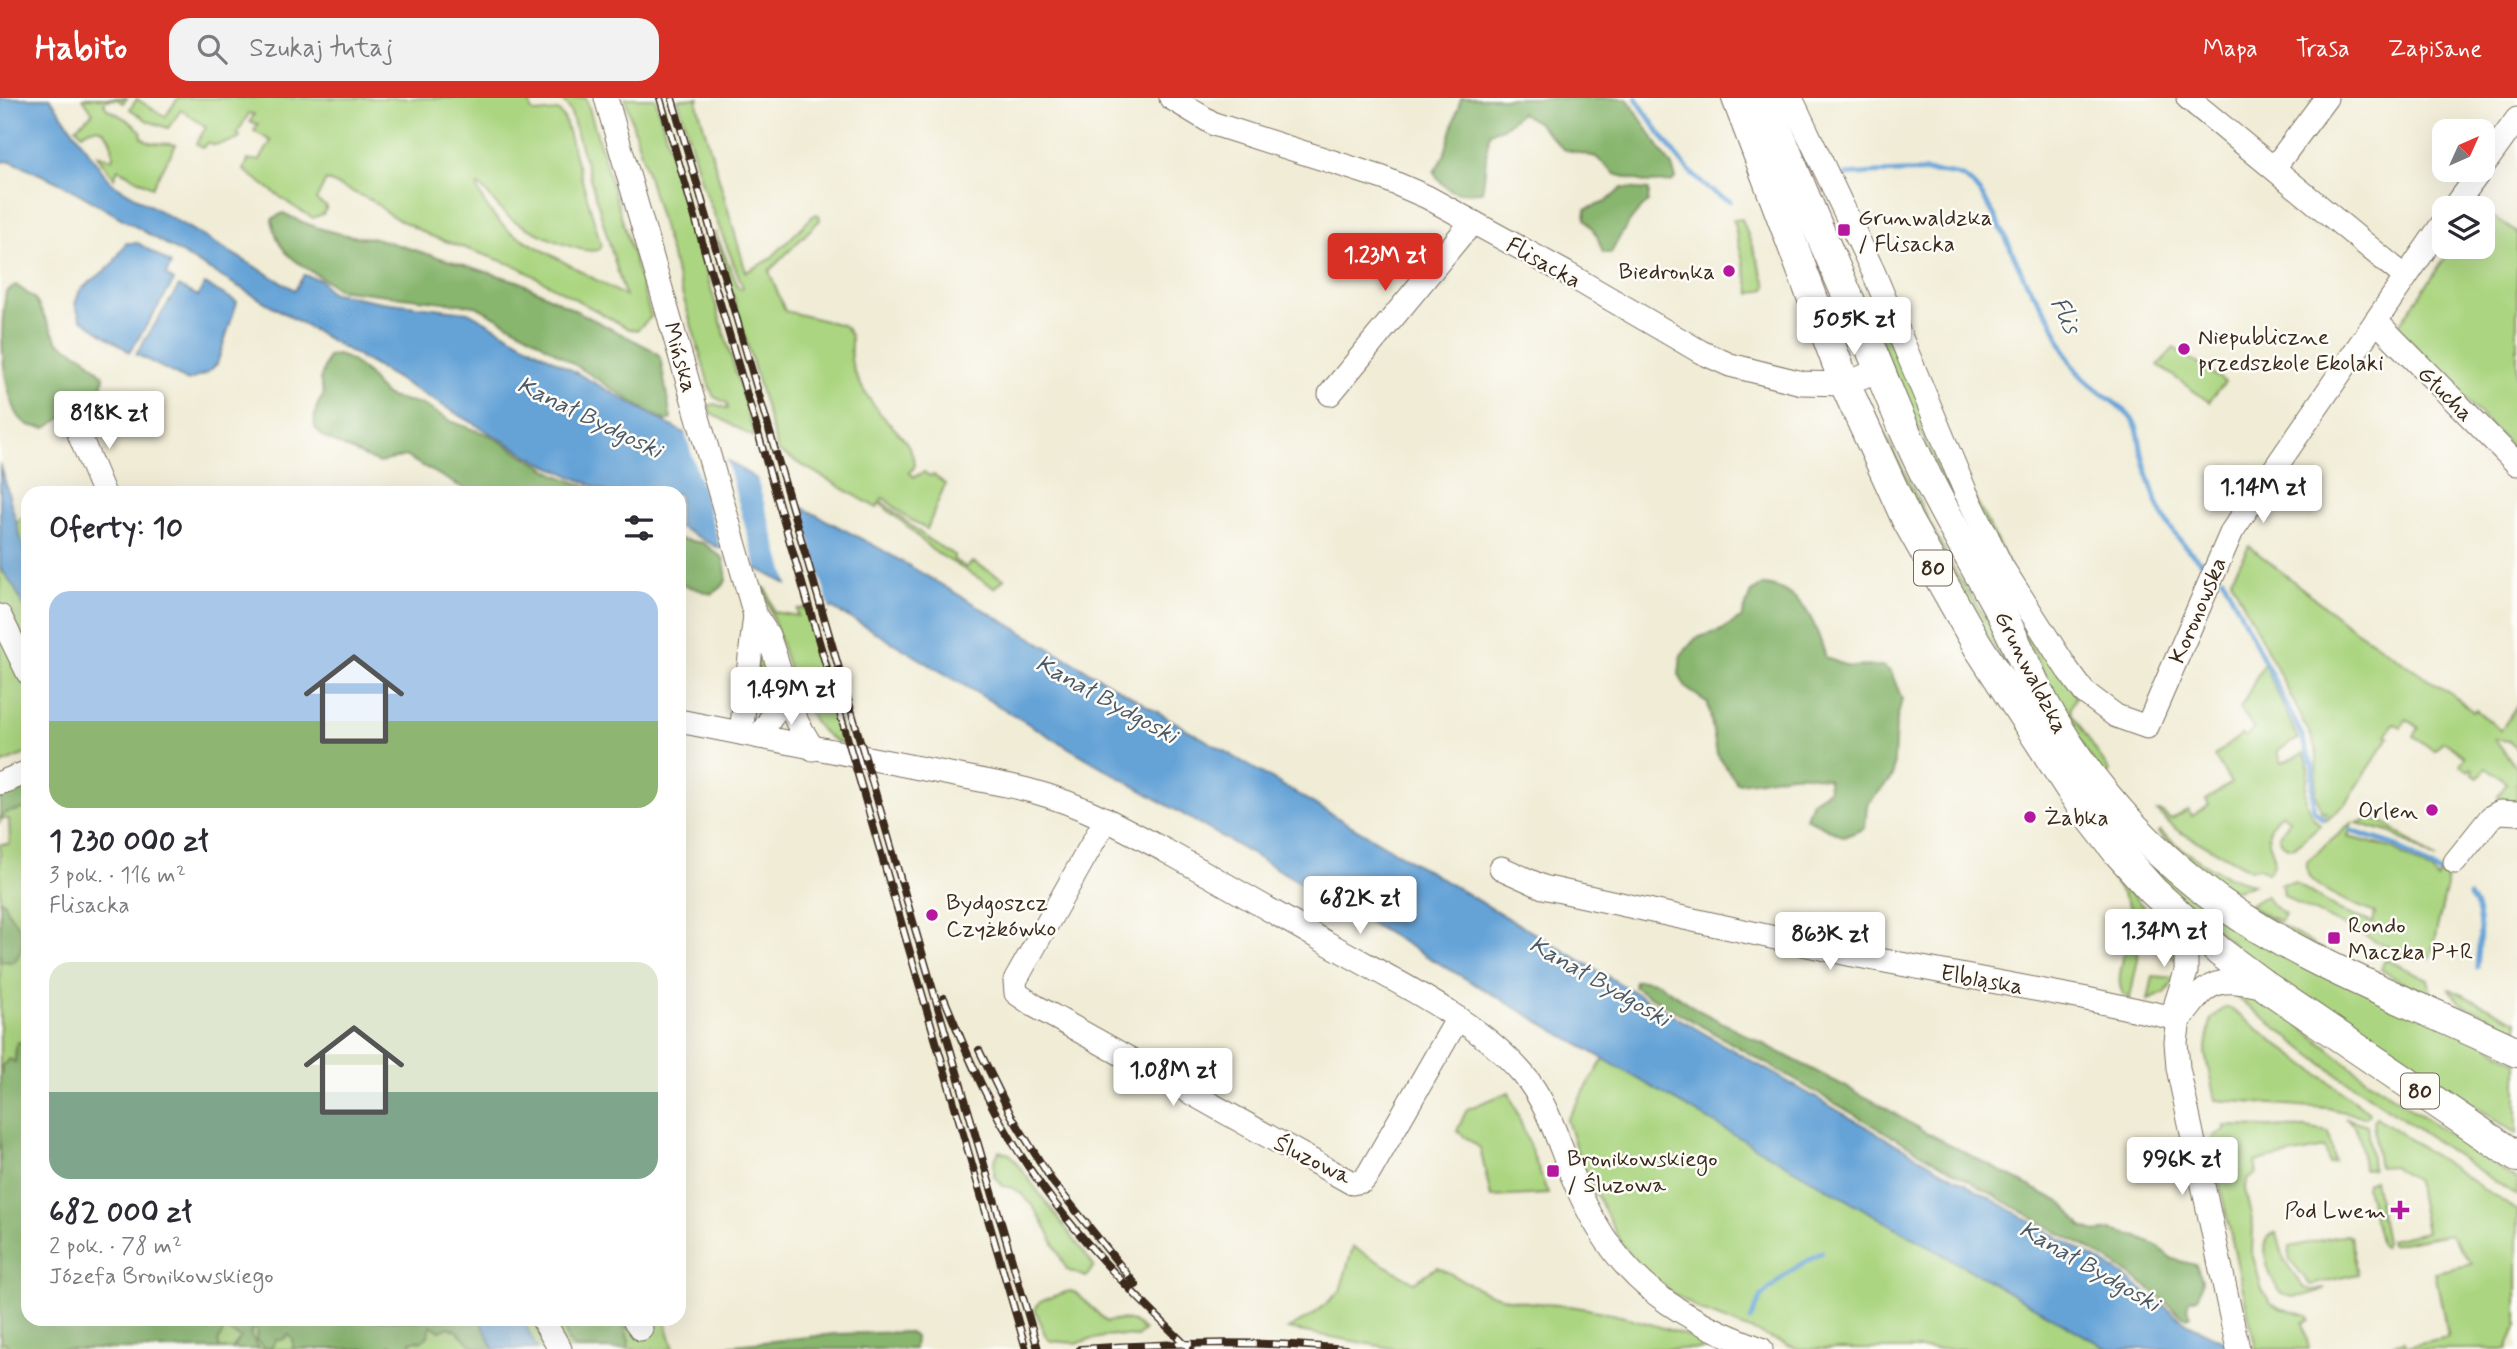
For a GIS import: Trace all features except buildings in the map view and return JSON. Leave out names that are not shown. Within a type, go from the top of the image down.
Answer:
[{"type":"main road","name":"Grunwaldzka","points":[[1737,98],[1845,384],[1907,520],[2004,688],[2081,805],[2117,851],[2170,908],[2206,940],[2268,988],[2517,1157]]},
{"type":"main road","name":"Grunwaldzka","points":[[1765,98],[1795,177],[1912,446],[1942,508],[2007,624],[2046,706],[2089,773],[2140,833],[2196,884],[2260,929],[2310,956],[2517,1052]]},
{"type":"street","name":"Mińska","points":[[606,98],[753,607],[768,635],[797,722],[813,748]]},
{"type":"street","name":"Flisacka","points":[[1171,98],[1214,124],[1383,178],[1427,197],[1566,273],[1701,352],[1730,365],[1788,381],[1845,384],[1879,370]]},
{"type":"street","name":"Koronowska","points":[[1791,98],[1873,271],[1966,493],[2002,567],[2084,692],[2116,716],[2147,727],[2232,531],[2432,238]]},
{"type":"street","points":[[2188,98],[2404,276]]},
{"type":"street","points":[[2274,168],[2326,98]]},
{"type":"street","points":[[2496,148],[2517,119]]},
{"type":"street","points":[[1330,394],[1461,235],[1474,223]]},
{"type":"street","name":"Głucha","points":[[2376,321],[2517,464]]},
{"type":"street","points":[[101,486],[79,434],[80,426],[87,419],[113,408]]},
{"type":"street","name":"Mińska","points":[[750,735],[753,607]]},
{"type":"street","points":[[0,616],[21,659]]},
{"type":"street","points":[[750,735],[786,694]]},
{"type":"street","points":[[686,722],[1039,792],[1078,805],[1206,873],[1458,1018],[1497,1048],[1532,1086],[1548,1113],[1572,1176],[1599,1233],[1626,1268],[1645,1286],[1671,1304],[1703,1323],[1761,1349]]},
{"type":"street","points":[[0,783],[21,775]]},
{"type":"street","points":[[2455,862],[2491,817],[2500,812],[2517,813]]},
{"type":"street","name":"Śluzowa","points":[[1106,819],[1015,981],[1016,993],[1035,1006],[1352,1183],[1363,1181],[1369,1173],[1458,1018]]},
{"type":"street","name":"Elbląska","points":[[1501,868],[1543,887],[1853,955],[2082,998],[2179,1020]]},
{"type":"street","name":"Grunwaldzka","points":[[2170,908],[2186,955],[2186,972],[2176,1003],[2179,1020],[2176,1042],[2178,1068],[2238,1349]]},
{"type":"street","name":"Grunwaldzka","points":[[2179,1020],[2205,990],[2221,982],[2241,982],[2268,988]]},
{"type":"street","points":[[547,1326],[560,1349]]},
{"type":"green space","points":[[83,98],[127,98],[123,103],[117,99],[106,100],[104,103],[107,109],[137,127],[142,138],[154,143],[176,145],[152,187],[118,169],[114,178],[97,155],[111,159],[113,157],[111,143],[105,132],[95,128],[82,134],[76,127],[93,113]]},
{"type":"green space","points":[[178,98],[530,98],[531,110],[535,113],[558,111],[564,118],[600,249],[593,251],[568,246],[540,234],[508,216],[479,185],[477,187],[480,194],[491,212],[512,233],[625,296],[570,110],[562,100],[586,98],[651,317],[637,330],[629,329],[516,266],[431,236],[390,215],[373,201],[326,180],[316,200],[327,207],[323,214],[313,218],[244,170],[248,160],[260,160],[271,141],[254,131],[258,124],[250,122],[254,114],[249,113],[237,134],[240,136],[237,140],[214,145],[208,142],[202,148],[196,144],[206,127],[181,110],[168,128],[148,121],[130,109],[137,99],[165,117]]},
{"type":"green space","points":[[625,98],[655,98],[755,438],[711,413],[708,406],[715,404],[728,409],[727,403],[714,397],[710,388]]},
{"type":"green space","points":[[699,98],[697,103],[746,272],[769,260],[815,214],[819,215],[820,220],[769,271],[785,311],[842,325],[847,329],[851,338],[852,364],[859,382],[878,411],[911,451],[914,468],[909,472],[914,477],[924,472],[929,476],[934,475],[945,484],[927,529],[906,517],[885,499],[882,498],[881,501],[929,540],[954,555],[954,560],[966,567],[973,562],[1004,579],[995,588],[932,550],[879,503],[877,508],[778,451],[715,232],[738,287],[743,287],[702,184],[678,99]]},
{"type":"green space","points":[[1461,98],[1627,98],[1672,167],[1676,178],[1671,182],[1648,183],[1615,174],[1596,157],[1563,149],[1538,123],[1521,113],[1502,128],[1490,132],[1482,192],[1454,191],[1444,185],[1434,172],[1444,156]]},
{"type":"green space","points":[[1622,188],[1649,190],[1648,202],[1627,226],[1611,253],[1603,253],[1597,236],[1585,219],[1586,209],[1606,202]]},
{"type":"green space","points":[[283,213],[328,231],[375,238],[520,282],[651,349],[659,355],[661,362],[671,419],[666,421],[642,408],[527,334],[476,306],[337,289],[296,261],[281,245],[272,219]]},
{"type":"green space","points":[[2495,218],[2517,233],[2517,453],[2397,328],[2445,259],[2495,259]]},
{"type":"green space","points":[[1742,219],[1767,286],[1751,294],[1733,220]]},
{"type":"green space","points":[[16,285],[35,299],[58,342],[86,358],[104,376],[101,394],[46,428],[31,426],[22,420],[17,414],[7,386],[2,346],[3,319],[6,292]]},
{"type":"green space","points":[[1882,322],[1886,324],[2076,697],[2071,707],[2072,714],[2110,772],[2104,776],[2086,751],[1954,507],[1873,326]]},
{"type":"green space","points":[[2174,348],[2225,382],[2209,402],[2158,365]]},
{"type":"green space","points":[[338,355],[351,360],[389,397],[421,404],[453,422],[489,435],[557,475],[584,486],[459,486],[405,456],[378,463],[325,438],[315,428],[315,418],[324,395],[320,380],[328,356]]},
{"type":"green space","points":[[1869,403],[1956,574],[2005,647],[2039,717],[1965,603],[1866,404]]},
{"type":"green space","points":[[21,518],[21,756],[0,764],[0,540]]},
{"type":"green space","points":[[686,540],[703,543],[723,558],[726,580],[722,587],[711,594],[686,585]]},
{"type":"green space","points":[[2249,546],[2348,625],[2464,703],[2473,712],[2476,710],[2501,730],[2517,706],[2517,750],[2509,741],[2494,739],[2517,768],[2517,805],[2498,796],[2507,783],[2486,768],[2479,777],[2473,774],[2474,770],[2471,768],[2469,771],[2460,765],[2465,756],[2443,741],[2434,751],[2414,736],[2419,728],[2407,719],[2401,727],[2394,723],[2386,735],[2389,737],[2347,802],[2327,820],[2327,812],[2322,813],[2316,794],[2317,754],[2311,736],[2231,579]]},
{"type":"green space","points":[[1763,585],[1777,588],[1798,600],[1818,633],[1826,658],[1850,667],[1882,666],[1891,672],[1902,699],[1896,724],[1893,776],[1867,805],[1865,828],[1844,837],[1806,818],[1812,801],[1829,790],[1828,779],[1792,775],[1737,783],[1717,754],[1708,703],[1686,688],[1679,675],[1681,655],[1696,638],[1722,630],[1742,617],[1751,592]]},
{"type":"green space","points":[[763,587],[767,590],[774,612],[798,616],[797,609],[807,608],[811,633],[845,744],[830,738],[819,727],[807,706],[800,681],[792,679]]},
{"type":"green space","points":[[759,641],[776,694],[759,717],[755,707]]},
{"type":"green space","points":[[2264,663],[2298,739],[2277,751],[2282,763],[2304,753],[2308,771],[2305,795],[2307,804],[2320,825],[2295,847],[2287,847],[2279,836],[2290,820],[2281,813],[2269,833],[2275,859],[2268,873],[2260,868],[2249,869],[2178,831],[2157,812],[2171,819],[2188,810],[2192,816],[2209,805],[2206,800],[2231,783],[2214,756],[2242,734],[2245,737],[2255,729],[2240,709]]},
{"type":"green space","points":[[21,789],[21,1326],[468,1326],[481,1349],[0,1349],[0,844],[10,844],[9,819],[0,819],[0,797]]},
{"type":"green space","points":[[21,789],[21,810],[5,813],[0,822],[0,797]]},
{"type":"green space","points":[[2100,803],[2135,841],[2517,1062],[2517,1134],[2392,1050],[2278,984],[2145,867]]},
{"type":"green space","points":[[2372,818],[2385,823],[2436,860],[2391,833],[2357,823]]},
{"type":"green space","points":[[2352,823],[2348,837],[2391,848],[2433,873],[2437,879],[2445,867],[2447,886],[2430,958],[2416,960],[2295,903],[2284,895],[2280,884],[2294,882],[2340,911],[2373,923],[2375,913],[2322,888],[2307,872],[2307,861]]},
{"type":"green space","points":[[2160,831],[2203,864],[2227,876],[2253,884],[2237,890],[2220,888],[2158,833]]},
{"type":"green space","points":[[2091,835],[2118,880],[2170,935],[2179,961],[2156,942],[2143,925],[2087,837]]},
{"type":"green space","points":[[2266,896],[2273,906],[2285,914],[2281,921],[2266,916],[2249,905]]},
{"type":"green space","points":[[0,900],[4,902],[20,930],[21,950],[13,962],[0,961]]},
{"type":"green space","points":[[2119,923],[2138,949],[2130,998],[2124,995],[2120,987],[2123,947],[2115,930]]},
{"type":"green space","points":[[2385,959],[2428,979],[2432,998],[2427,998],[2380,969]]},
{"type":"green space","points":[[2153,976],[2176,978],[2165,993],[2148,1000]]},
{"type":"green space","points":[[1635,981],[1658,983],[1698,1010],[2064,1204],[2082,1227],[2096,1232],[2110,1230],[2135,1236],[2159,1247],[2172,1259],[2196,1265],[2202,1280],[2198,1298],[2189,1300],[2187,1308],[2191,1315],[2188,1318],[2179,1313],[2154,1292],[2097,1254],[1634,987]]},
{"type":"green space","points":[[2244,988],[2286,1014],[2361,1075],[2517,1180],[2517,1196],[2332,1071],[2226,989]]},
{"type":"green space","points":[[2448,988],[2517,1021],[2517,1030],[2460,1003]]},
{"type":"green space","points":[[2225,1007],[2369,1114],[2366,1117],[2327,1108],[2215,1100],[2205,1053],[2211,1019]]},
{"type":"green space","points":[[17,1042],[21,1043],[21,1326],[142,1326],[164,1330],[170,1329],[170,1326],[224,1326],[219,1341],[221,1349],[9,1349],[6,1343],[0,1342],[0,1075],[3,1072],[1,1067],[9,1059],[15,1062]]},
{"type":"green space","points":[[1604,1058],[2108,1349],[1799,1349],[1702,1311],[1644,1271],[1622,1245],[1581,1164],[1567,1120]]},
{"type":"green space","points":[[1509,1092],[1548,1194],[1491,1197],[1480,1148],[1457,1131],[1467,1109]]},
{"type":"green space","points":[[2376,1117],[2517,1211],[2517,1325],[2507,1349],[2393,1349],[2392,1344],[2405,1341],[2406,1346],[2448,1337],[2435,1272],[2472,1264],[2450,1234],[2391,1245],[2390,1240],[2426,1232],[2416,1181],[2393,1166],[2379,1167],[2373,1121]]},
{"type":"green space","points":[[2345,1118],[2367,1125],[2372,1168],[2363,1169],[2359,1134]]},
{"type":"green space","points":[[2225,1126],[2305,1128],[2329,1132],[2335,1162],[2329,1164],[2325,1148],[2255,1162],[2257,1173],[2248,1180],[2245,1189],[2253,1225],[2252,1253],[2262,1289],[2270,1302],[2280,1308],[2308,1316],[2309,1320],[2303,1322],[2309,1349],[2256,1349],[2211,1145],[2215,1135],[2225,1131]]},
{"type":"green space","points":[[999,1151],[1010,1154],[1094,1266],[1086,1277],[1067,1270],[1033,1207],[1024,1196],[1003,1186],[994,1176],[994,1162]]},
{"type":"green space","points":[[2374,1180],[2386,1242],[2384,1247],[2381,1245],[2366,1188],[2367,1183]]},
{"type":"green space","points":[[2277,1232],[2284,1260],[2304,1288],[2326,1289],[2293,1297],[2278,1288],[2267,1265],[2265,1249],[2267,1239]]},
{"type":"green space","points":[[2347,1234],[2350,1236],[2358,1274],[2310,1285],[2289,1258],[2290,1247]]},
{"type":"green space","points":[[1353,1247],[1414,1282],[1437,1267],[1501,1297],[1613,1314],[1668,1329],[1721,1349],[1396,1349],[1288,1329],[1313,1315],[1340,1291]]},
{"type":"green space","points":[[1069,1291],[1076,1293],[1107,1322],[1127,1320],[1144,1331],[1137,1337],[1113,1335],[1075,1343],[1051,1341],[1046,1337],[1035,1309],[1040,1301]]},
{"type":"green space","points":[[226,1326],[254,1326],[250,1334],[259,1349],[232,1349],[241,1338],[228,1331]]},
{"type":"green space","points":[[254,1326],[431,1326],[428,1336],[421,1342],[411,1342],[411,1349],[390,1345],[389,1349],[293,1349],[293,1339],[289,1335],[282,1340],[276,1340],[271,1348],[264,1348],[256,1340],[257,1329]]},
{"type":"green space","points":[[432,1326],[483,1326],[494,1349],[471,1345],[449,1327],[440,1331]]},
{"type":"green space","points":[[526,1326],[667,1326],[674,1349],[537,1349]]},
{"type":"green space","points":[[564,1326],[624,1326],[629,1341],[628,1349],[576,1349],[568,1341]]},
{"type":"green space","points":[[909,1332],[915,1337],[914,1349],[700,1349],[835,1334]]},
{"type":"water","name":"Kanał Bydgoski","points":[[0,98],[50,98],[110,182],[295,290],[304,275],[321,280],[329,292],[382,302],[468,312],[684,433],[799,506],[879,548],[1724,1045],[2120,1273],[2188,1324],[2240,1349],[2108,1349],[1074,751],[858,622],[686,531],[686,486],[593,486],[540,462],[64,185],[11,161],[0,162]]},
{"type":"water","points":[[126,243],[138,243],[171,264],[166,275],[174,281],[130,352],[81,319],[75,304],[80,290],[112,265]]},
{"type":"water","points":[[205,284],[237,302],[217,364],[207,373],[188,381],[136,354],[179,286],[198,296]]},
{"type":"water","points":[[0,463],[21,540],[21,601],[0,567]]},
{"type":"water","points":[[483,1326],[526,1326],[537,1349],[494,1349]]},
{"type":"pier","points":[[684,429],[725,455],[758,573],[722,553]]},
{"type":"pier","points":[[756,475],[798,501],[831,613],[790,591]]},
{"type":"waterway","name":"Flis","points":[[1636,98],[1690,172],[1716,194],[1730,201]]},
{"type":"waterway","name":"Flis","points":[[1845,175],[1939,173],[1962,177],[1971,183],[1997,221],[2029,287],[2051,320],[2072,364],[2087,381],[2124,411],[2136,426],[2147,474],[2163,515],[2178,538],[2201,562]]},
{"type":"waterway","name":"Flis","points":[[2223,578],[2301,734],[2313,766],[2313,809],[2323,819]]},
{"type":"waterway","name":"Flis","points":[[2351,831],[2392,844],[2438,872]]},
{"type":"waterway","name":"Flis","points":[[2470,896],[2479,921],[2477,967]]},
{"type":"waterway","points":[[1750,1320],[1762,1296],[1788,1273],[1822,1252]]},
{"type":"railway","points":[[660,98],[1026,1349]]},
{"type":"railway","points":[[672,98],[1038,1349]]},
{"type":"railway","points":[[944,998],[994,1109],[1042,1187],[1112,1271],[1190,1349]]},
{"type":"railway","points":[[979,1050],[1011,1115],[1052,1181],[1136,1285]]},
{"type":"railway","points":[[1080,1349],[1213,1343],[1345,1349]]},
{"type":"place","name":"Grunwaldzka / Flisacka","points":[[1844,230]]},
{"type":"place","name":"Biedronka","points":[[1729,271]]},
{"type":"place","name":"Niepubliczne przedszkole Ekolaki","points":[[2184,349]]},
{"type":"place","name":"Orlen","points":[[2432,810]]},
{"type":"place","name":"Żabka","points":[[2030,817]]},
{"type":"place","name":"Bydgoszcz Czyżkówko","points":[[932,915]]},
{"type":"place","name":"Rondo Maczka P+R","points":[[2334,938]]},
{"type":"place","name":"Bronikowskiego / Śluzowa","points":[[1553,1171]]},
{"type":"place","name":"Pod Lwem","points":[[2400,1210]]}]
